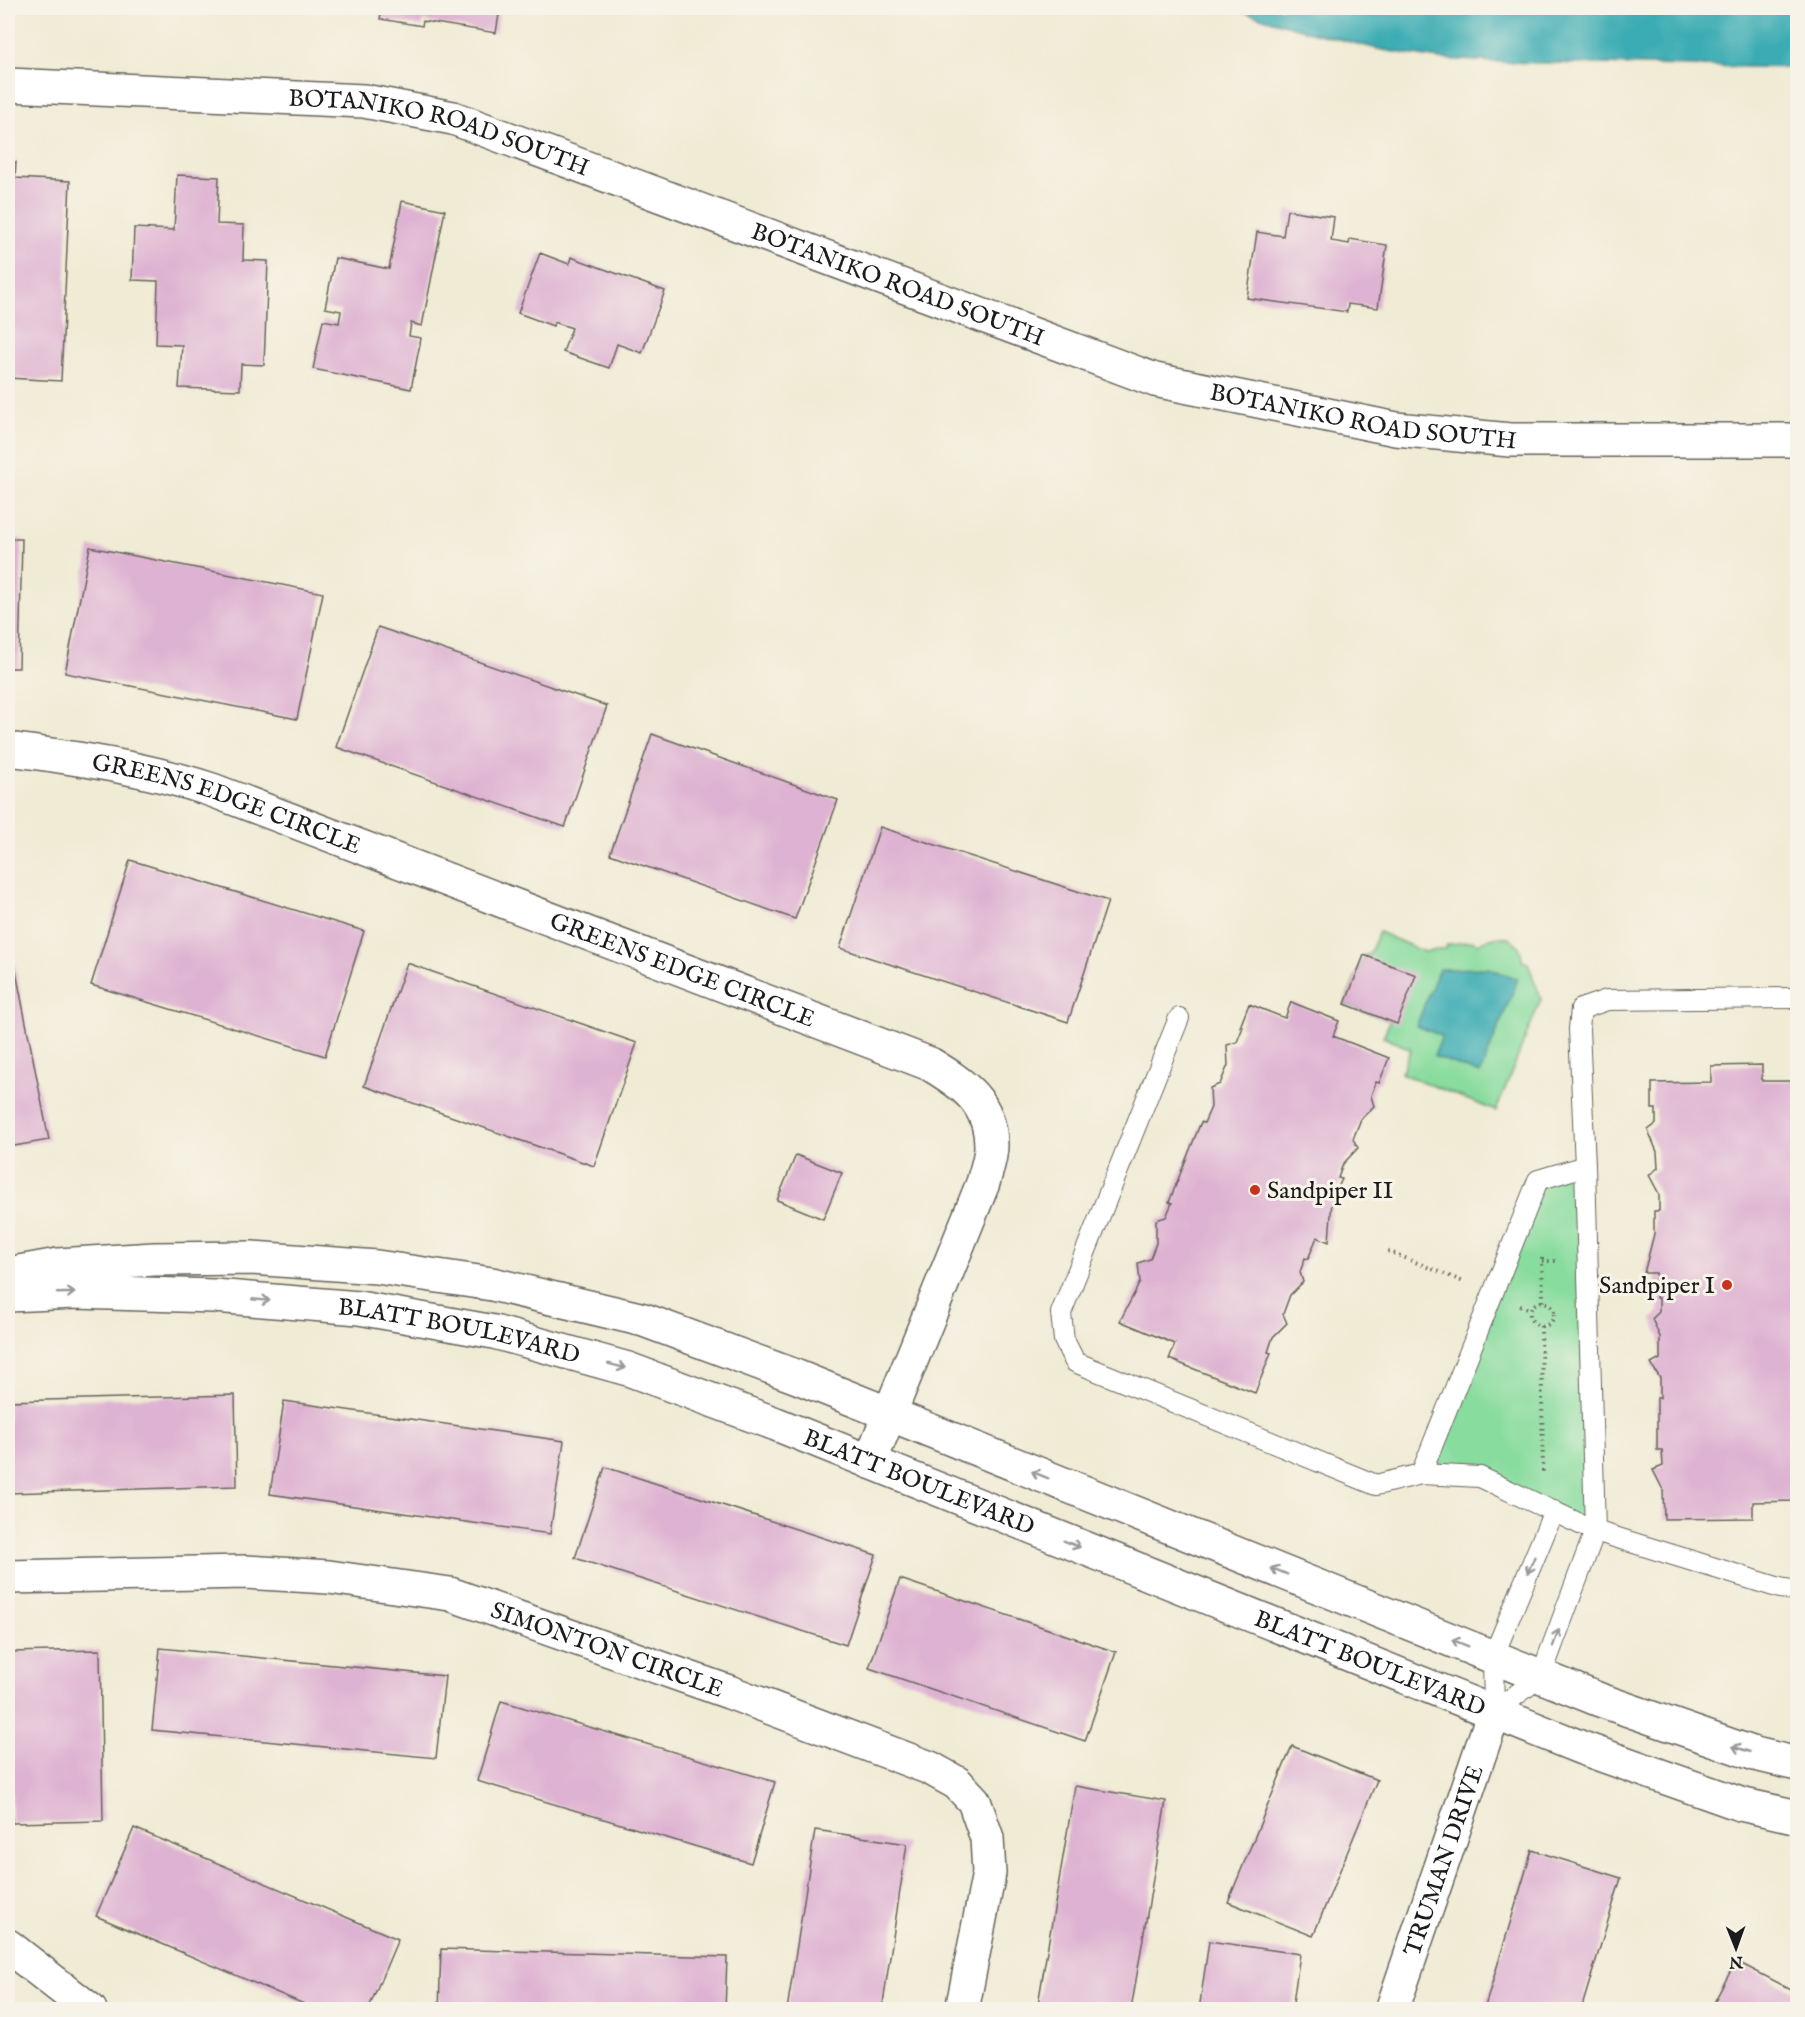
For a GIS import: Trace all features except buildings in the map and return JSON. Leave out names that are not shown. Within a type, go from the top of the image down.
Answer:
[{"type":"street","name":"BOTANIKO ROAD SOUTH","points":[[8,85],[364,101],[453,118],[1155,380],[1396,429],[1510,440],[1797,440]]},
{"type":"street","name":"GREENS EDGE CIRCLE","points":[[8,749],[131,767],[212,790],[930,1064],[963,1085],[986,1114],[991,1147],[983,1183],[870,1462]]},
{"type":"street","name":"BLATT BOULEVARD","points":[[8,1274],[58,1265],[154,1259],[252,1258],[377,1267],[492,1284],[644,1320],[795,1376],[1600,1700],[1755,1754],[1797,1764]]},
{"type":"street","name":"BLATT BOULEVARD","points":[[8,1294],[75,1292],[214,1296],[359,1308],[494,1332],[628,1369],[776,1424],[1582,1748],[1740,1804],[1797,1817]]},
{"type":"street","name":"SIMONTON CIRCLE","points":[[8,1577],[245,1572],[329,1577],[450,1594],[729,1692],[930,1768],[957,1783],[974,1802],[987,1838],[988,1873],[962,2010]]},
{"type":"street","name":"TRUMAN DRIVE","points":[[1392,2010],[1494,1712]]},
{"type":"street","points":[[8,1946],[90,2010]]},
{"type":"lane","points":[[1494,1712],[1541,1676],[1595,1531],[1579,1029],[1581,1009],[1607,1000],[1797,998]]},
{"type":"lane","points":[[1179,1018],[1061,1313],[1064,1340],[1075,1362],[1376,1485],[1421,1474],[1480,1477],[1595,1531],[1780,1588],[1797,1591]]},
{"type":"lane","points":[[1421,1474],[1538,1180],[1585,1166]]},
{"type":"lane","points":[[1494,1712],[1493,1657],[1549,1508]]},
{"type":"path","points":[[1388,1251],[1531,1310]]},
{"type":"path","points":[[1539,1302],[1547,1304],[1553,1310],[1552,1321],[1541,1326],[1532,1321],[1531,1310],[1539,1302]]},
{"type":"path","points":[[1541,1326],[1549,1508]]},
{"type":"green space","points":[[1379,932],[1424,952],[1472,941],[1478,944],[1500,937],[1513,941],[1518,946],[1522,961],[1528,963],[1541,999],[1496,1111],[1401,1073],[1411,1049],[1383,1037],[1390,1021],[1345,1004],[1364,955],[1369,955]]},
{"type":"green space","points":[[1585,1166],[1595,1531],[1480,1477],[1421,1474],[1538,1180]]},
{"type":"water","points":[[1230,8],[1797,8],[1797,68],[1439,59],[1382,50],[1310,32]]},
{"type":"water","points":[[1488,968],[1518,979],[1480,1074],[1434,1056],[1442,1036],[1416,1026],[1439,969]]},
{"type":"place","name":"Sandpiper II","points":[[1255,1190]]},
{"type":"place","name":"Sandpiper I","points":[[1727,1285]]}]
